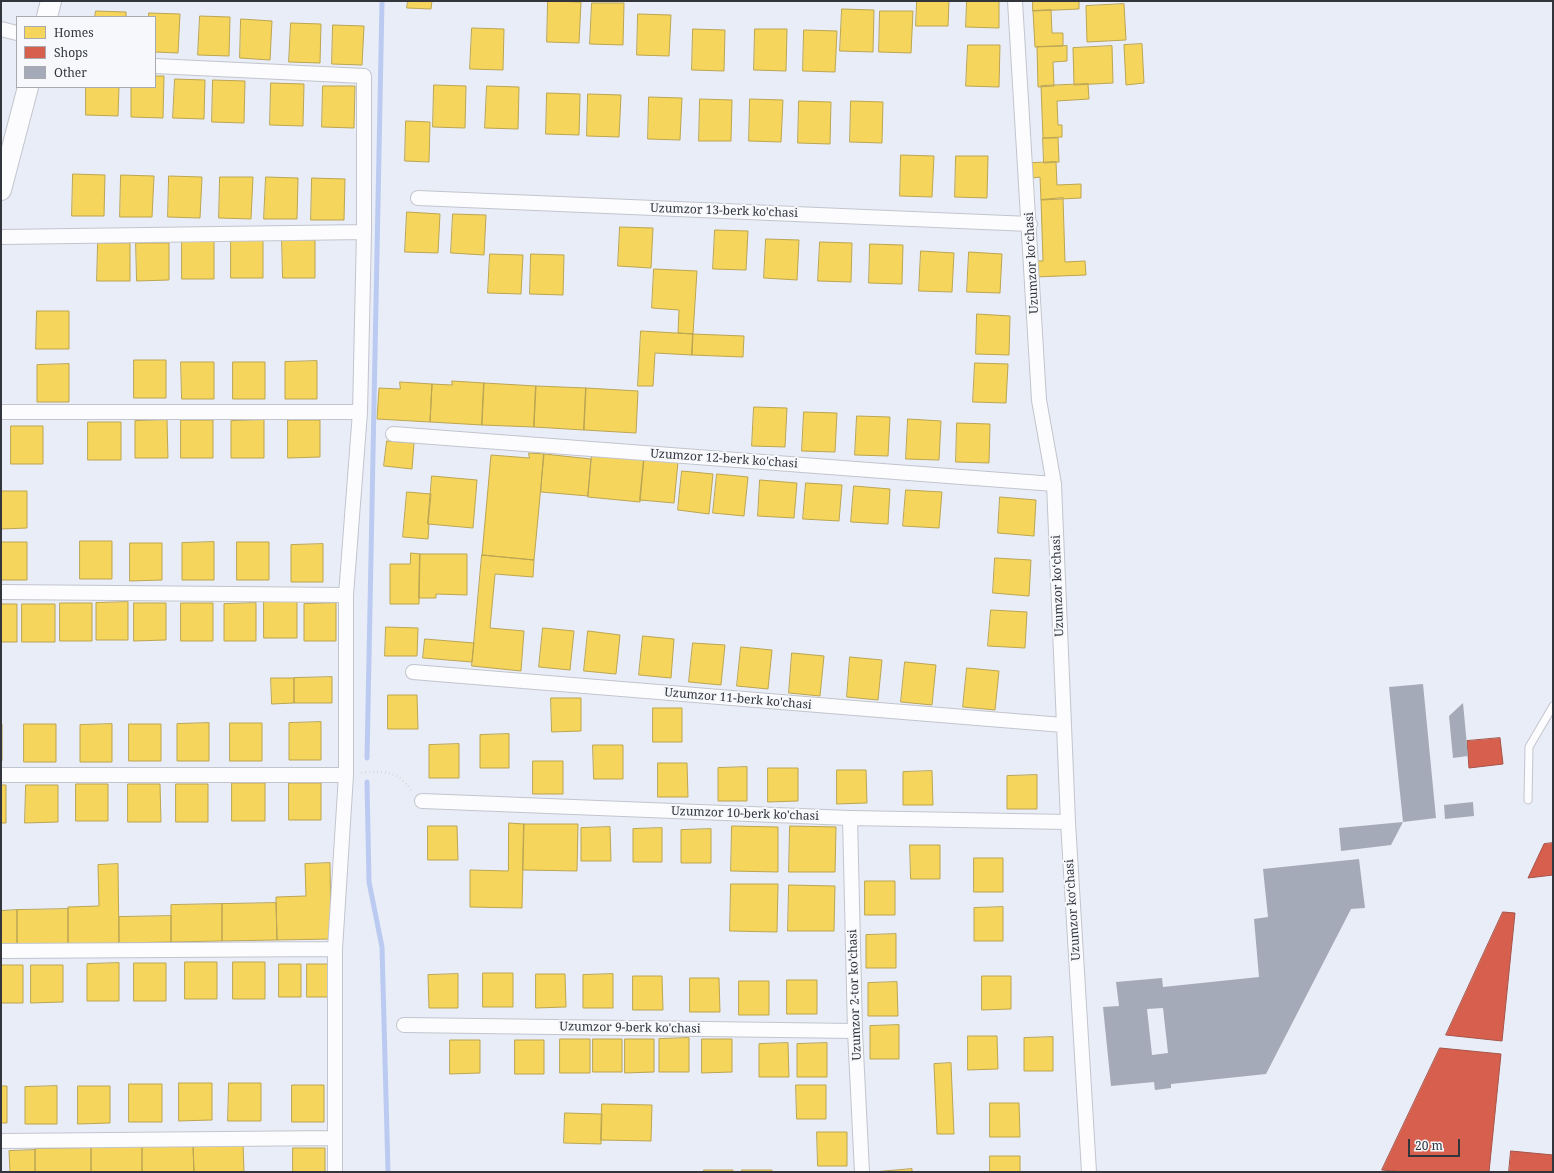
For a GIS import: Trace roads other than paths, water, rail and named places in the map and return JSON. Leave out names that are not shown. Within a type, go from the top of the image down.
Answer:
[{"type":"street","points":[[47,16],[51,1]]},
{"type":"street","name":"Uzumzor koʻchasi","points":[[1015,1],[1030,224],[1039,400],[1054,484],[1063,725],[1089,1172]]},
{"type":"street","points":[[1,29],[16,33]]},
{"type":"street","points":[[156,66],[364,76],[364,232],[360,412],[346,595],[346,775],[335,949],[335,1172]]},
{"type":"street","points":[[1,190],[28,88]]},
{"type":"street","name":"Uzumzor 13-berk ko'chasi","points":[[418,198],[1030,224]]},
{"type":"street","points":[[1,237],[364,232]]},
{"type":"street","points":[[1,412],[360,412]]},
{"type":"street","name":"Uzumzor 12-berk ko'chasi","points":[[393,434],[1054,484]]},
{"type":"street","points":[[1,592],[346,595]]},
{"type":"street","name":"Uzumzor 11-berk ko'chasi","points":[[413,672],[1063,725]]},
{"type":"street","points":[[1,775],[346,775]]},
{"type":"street","name":"Uzumzor 10-berk ko'chasi","points":[[422,801],[850,818],[1068,822]]},
{"type":"street","name":"Uzumzor 2-tor ko'chasi","points":[[850,818],[855,1030],[862,1172]]},
{"type":"street","points":[[1,951],[335,949]]},
{"type":"street","name":"Uzumzor 9-berk ko'chasi","points":[[404,1025],[855,1030]]},
{"type":"street","points":[[1,1141],[335,1138]]},
{"type":"lane","points":[[1528,800],[1529,747],[1553,706]]},
{"type":"waterway","points":[[367,758],[382,1]]},
{"type":"waterway","points":[[367,782],[369,882],[382,947],[388,1172]]}]
